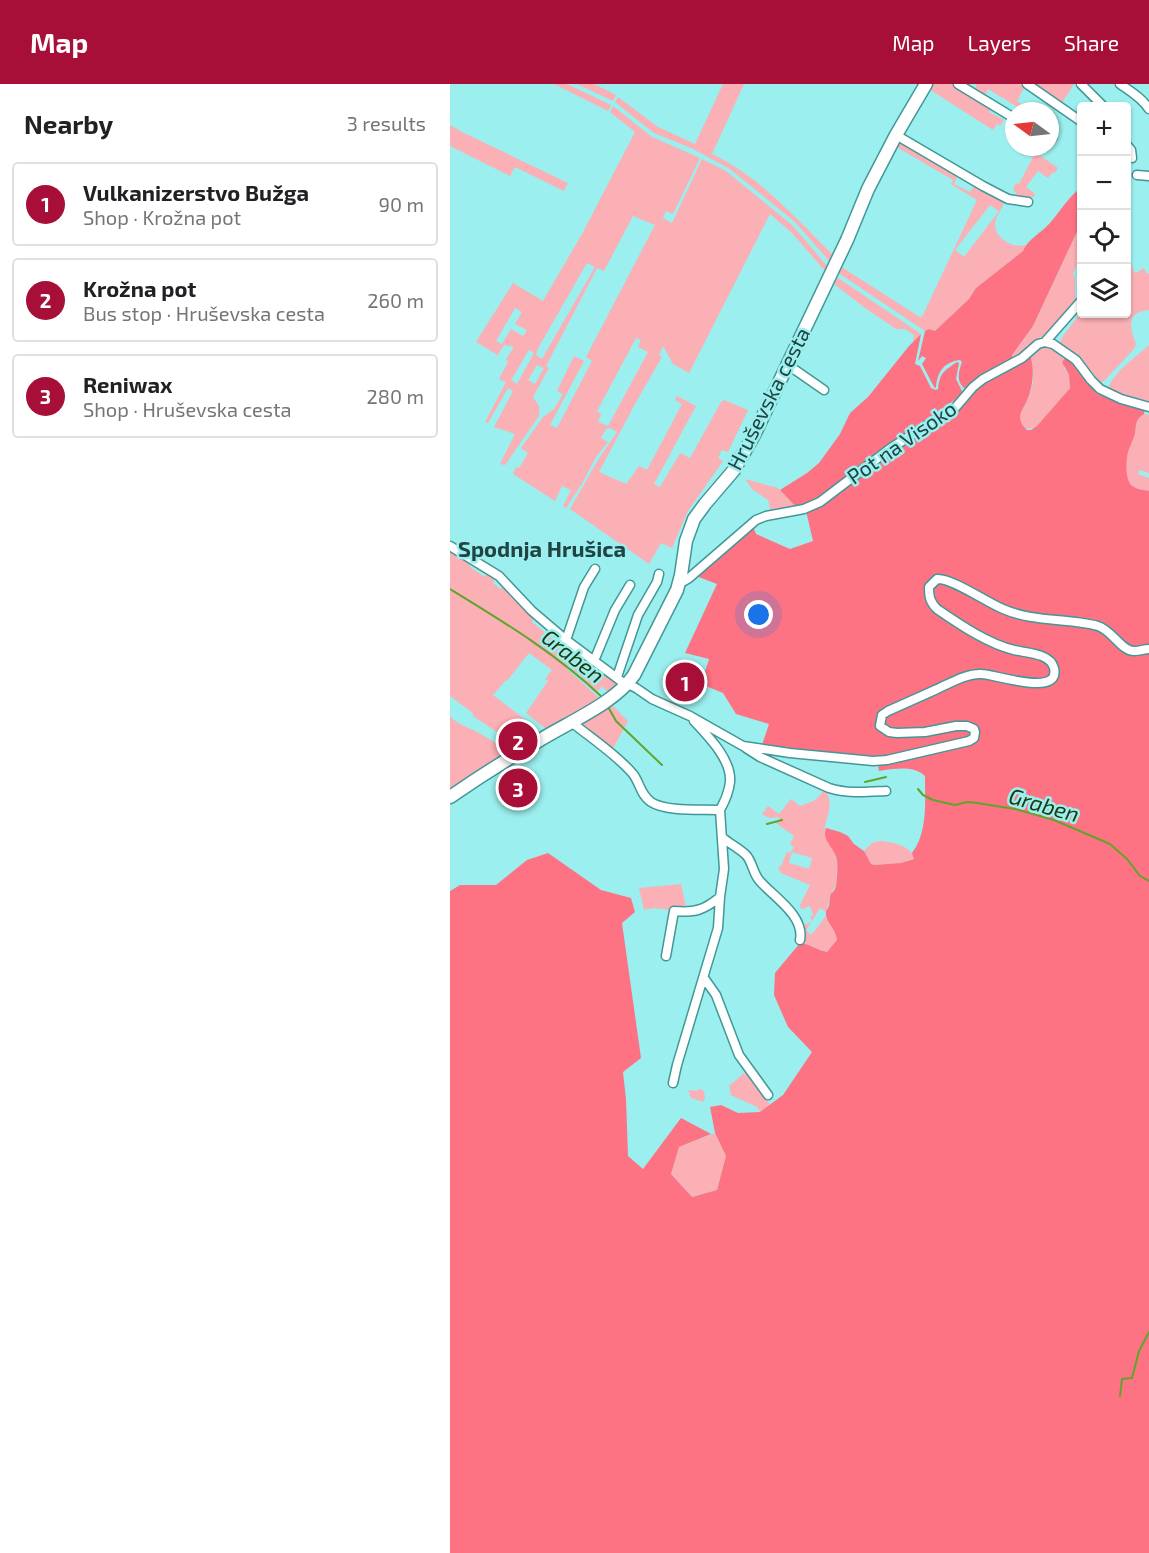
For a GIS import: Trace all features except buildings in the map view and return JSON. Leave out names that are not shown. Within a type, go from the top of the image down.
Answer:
[{"type":"street","name":"Hruševska cesta","points":[[450,797],[493,767],[605,702],[622,680],[636,672],[671,603],[679,582],[686,541],[694,519],[738,463],[759,426],[847,240],[868,189],[896,135],[927,84]]},
{"type":"street","points":[[958,84],[1005,113]]},
{"type":"street","points":[[1027,84],[1077,119]]},
{"type":"street","points":[[1081,84],[1099,102]]},
{"type":"street","points":[[1120,84],[1149,109]]},
{"type":"street","points":[[896,135],[1008,199],[1028,202]]},
{"type":"street","points":[[1137,175],[1149,176]]},
{"type":"street","name":"Pot na Visoko","points":[[679,582],[684,582],[756,520],[804,509],[820,502],[891,448],[955,408],[983,379],[1022,358],[1038,344],[1045,342],[1077,306]]},
{"type":"street","points":[[1045,342],[1053,344],[1076,360],[1100,389],[1121,399],[1149,407]]},
{"type":"street","points":[[788,365],[824,390]]},
{"type":"street","points":[[450,546],[499,576],[532,611],[566,640],[652,699],[690,716],[760,757],[829,788],[840,792],[886,791]]},
{"type":"street","points":[[566,640],[584,587],[595,569]]},
{"type":"street","points":[[622,680],[638,615],[657,582],[659,574]]},
{"type":"street","points":[[743,746],[790,753],[873,761],[887,760],[969,741],[975,736],[974,729],[962,725],[925,732],[889,732],[880,726],[882,715],[888,711],[951,682],[979,674],[1032,684],[1049,681],[1054,670],[1052,663],[1045,658],[992,643],[930,603],[929,587],[937,579],[952,582],[1016,614],[1096,625],[1107,629],[1128,650],[1149,649]]},
{"type":"street","points":[[594,661],[615,610],[630,585]]},
{"type":"street","points":[[673,1083],[718,928],[724,869],[720,810],[730,781],[728,768],[716,745],[690,716]]},
{"type":"street","points":[[572,721],[634,776],[640,790],[651,802],[667,807],[720,810]]},
{"type":"street","points":[[723,838],[747,856],[758,879],[784,902],[796,920],[801,933],[800,940]]},
{"type":"street","points":[[666,956],[674,911],[701,910],[720,897]]},
{"type":"street","points":[[704,978],[716,995],[739,1055],[768,1095]]},
{"type":"shaded area","points":[[554,84],[567,84],[611,105],[608,111]]},
{"type":"shaded area","points":[[577,84],[594,84],[616,95],[613,101]]},
{"type":"shaded area","points":[[723,84],[744,84],[712,154],[746,174],[777,199],[834,256],[831,263],[795,222],[730,169],[691,148],[654,133],[615,102],[618,97],[658,127],[695,144]]},
{"type":"shaded area","points":[[931,84],[955,84],[991,109],[989,112],[1004,120],[993,130],[929,89]]},
{"type":"shaded area","points":[[977,84],[1020,84],[1024,88],[1018,102],[1009,102],[988,89],[984,98],[973,92]]},
{"type":"shaded area","points":[[1027,84],[1074,84],[1060,106],[1059,102],[1054,102]]},
{"type":"shaded area","points":[[613,106],[652,137],[700,158],[673,214],[666,211],[663,218],[672,223],[702,159],[726,171],[792,225],[828,267],[826,272],[792,233],[770,214],[689,373],[673,364],[663,346],[659,355],[662,357],[599,472],[626,484],[639,466],[647,470],[682,404],[675,400],[677,396],[696,406],[654,484],[660,487],[680,453],[690,458],[721,402],[724,400],[748,410],[728,452],[722,450],[718,458],[723,461],[688,511],[672,548],[661,543],[649,564],[570,509],[617,432],[610,428],[606,429],[601,438],[608,442],[596,457],[566,508],[563,506],[571,490],[562,486],[555,501],[513,474],[528,453],[521,448],[543,417],[554,409],[563,394],[557,391],[574,356],[584,361],[550,425],[557,428],[592,361],[586,357],[655,225],[633,216],[604,271],[597,268],[546,366],[549,368],[533,397],[539,406],[539,416],[505,465],[500,464],[515,434],[494,427],[513,391],[508,388],[488,423],[485,422],[506,382],[499,379],[508,362],[506,359],[514,347],[504,345],[498,355],[476,342],[513,283],[543,301],[582,234],[635,132],[610,112]],"holes":[[[587,263],[595,267],[542,359],[536,355]],[[515,308],[522,312],[515,324],[527,330],[523,336],[511,329],[502,344],[496,341]],[[636,338],[641,340],[638,347],[648,352],[608,426],[598,422],[601,414],[597,411]],[[529,350],[534,353],[517,384],[511,380]],[[537,365],[544,368],[535,384],[528,380]]]},
{"type":"shaded area","points":[[450,125],[568,183],[564,191],[515,167],[510,176],[450,146]]},
{"type":"shaded area","points":[[902,141],[959,173],[954,184],[970,192],[975,184],[1004,201],[995,223],[998,233],[1010,244],[1026,245],[1023,251],[976,288],[969,299],[935,331],[929,329],[925,331],[837,272],[840,266],[922,317],[977,200],[951,184],[953,180],[895,146],[897,142]],"holes":[[[990,205],[999,211],[964,257],[955,250]]]},
{"type":"shaded area","points":[[1033,156],[1041,156],[1058,168],[1048,178],[1038,171],[1026,187],[1035,194],[1034,197],[1017,198],[1013,189],[1016,183],[1019,184]]},
{"type":"shaded area","points":[[1077,191],[1077,232],[1033,326],[1012,355],[1014,360],[966,390],[959,377],[962,362],[954,361],[942,369],[936,388],[934,387],[922,364],[926,358],[922,356],[918,361],[925,331],[929,329],[935,331],[969,299],[976,288],[1023,251]]},
{"type":"shaded area","points":[[1077,232],[1077,265],[1073,274],[1075,299],[1056,325],[1014,360],[1012,355],[1033,326]]},
{"type":"shaded area","points":[[1131,262],[1134,272],[1144,268],[1147,274],[1149,273],[1149,310],[1136,314],[1131,322],[1136,344],[1134,349],[1101,383],[1096,382],[1059,344],[1077,317],[1131,318]]},
{"type":"shaded area","points":[[838,278],[921,334],[913,342],[914,335],[905,329],[896,329],[834,284]]},
{"type":"shaded area","points":[[921,334],[915,364],[920,366],[931,388],[938,389],[943,372],[957,362],[959,363],[956,379],[963,393],[838,485],[808,502],[808,506],[797,508],[780,490],[819,463],[840,434],[850,413],[868,397]]},
{"type":"shaded area","points":[[1045,344],[1067,356],[1064,368],[1069,375],[1070,388],[1037,426],[1030,429],[1024,427],[1020,422],[1020,413],[1025,406],[1033,383],[1030,354]]},
{"type":"shaded area","points":[[1149,345],[1149,405],[1112,392],[1109,387],[1121,370]]},
{"type":"shaded area","points":[[1030,354],[1032,385],[1020,417],[1027,430],[1037,426],[1070,388],[1069,375],[1062,362],[1067,356],[1097,394],[1145,409],[1144,414],[1136,423],[1126,469],[1131,485],[1149,491],[1149,1553],[450,1553],[450,891],[460,885],[496,885],[527,860],[548,853],[601,890],[631,898],[635,912],[622,923],[641,1058],[623,1072],[628,1156],[643,1169],[681,1118],[711,1134],[679,1147],[671,1174],[692,1197],[717,1190],[726,1156],[715,1133],[710,1107],[721,1105],[738,1113],[760,1112],[783,1095],[812,1052],[788,1027],[774,995],[775,973],[800,943],[827,952],[837,940],[826,914],[831,894],[836,887],[837,867],[836,856],[825,837],[826,828],[848,836],[864,851],[871,864],[901,863],[914,859],[912,853],[921,836],[923,826],[925,776],[909,769],[879,771],[878,765],[888,763],[880,760],[787,750],[779,747],[777,749],[762,745],[769,724],[736,714],[723,693],[701,684],[709,659],[685,653],[717,584],[696,576],[748,529],[754,529],[756,534],[790,549],[813,541],[806,511]]},
{"type":"shaded area","points":[[1144,414],[1149,415],[1149,473],[1139,470],[1138,474],[1149,478],[1149,491],[1131,485],[1126,469],[1136,423]]},
{"type":"shaded area","points":[[745,479],[778,488],[797,508],[771,512],[768,500],[752,489]]},
{"type":"shaded area","points":[[450,550],[471,562],[470,567],[485,577],[488,572],[495,579],[493,583],[500,589],[503,587],[534,618],[532,622],[568,651],[571,648],[617,682],[616,689],[610,694],[602,686],[597,692],[568,665],[566,668],[600,699],[551,729],[546,729],[526,713],[548,681],[545,679],[552,670],[529,653],[493,695],[535,727],[534,732],[513,743],[473,716],[473,713],[450,696]]},
{"type":"shaded area","points":[[611,704],[628,721],[610,754],[579,723]]},
{"type":"shaded area","points":[[450,716],[494,742],[505,750],[505,753],[450,791]]},
{"type":"shaded area","points":[[824,789],[830,806],[825,833],[835,854],[837,874],[826,912],[820,908],[812,921],[810,906],[801,909],[800,905],[810,885],[781,873],[778,868],[787,852],[790,853],[794,847],[790,844],[794,836],[776,823],[781,821],[778,817],[769,818],[762,814],[768,806],[779,814],[791,799],[800,806],[815,800]],"holes":[[[792,852],[812,858],[809,869],[789,863]]]},
{"type":"shaded area","points":[[879,841],[905,847],[915,858],[901,863],[871,864],[864,851],[872,843]]},
{"type":"shaded area","points":[[681,884],[687,912],[656,908],[644,910],[639,888]]},
{"type":"shaded area","points":[[826,916],[837,937],[830,950],[828,952],[800,943],[799,927],[811,922],[806,930],[812,934]]},
{"type":"shaded area","points":[[744,1073],[749,1075],[770,1105],[760,1112],[757,1107],[731,1095],[729,1086]]},
{"type":"shaded area","points":[[698,1089],[703,1090],[704,1102],[691,1098],[688,1090],[697,1091]]},
{"type":"shaded area","points":[[715,1133],[726,1156],[717,1190],[692,1197],[671,1174],[679,1147]]},
{"type":"waterway","name":"Graben","points":[[450,589],[549,653],[603,698]]},
{"type":"waterway","name":"Graben","points":[[607,705],[616,721],[662,765]]},
{"type":"waterway","name":"Graben","points":[[865,782],[886,777]]},
{"type":"waterway","name":"Graben","points":[[918,789],[923,795],[933,800],[955,805],[967,802],[1015,809],[1054,820],[1110,844],[1127,859],[1140,876],[1149,881]]},
{"type":"waterway","name":"Graben","points":[[767,824],[782,820]]},
{"type":"waterway","points":[[1120,1396],[1122,1379],[1132,1378],[1139,1351],[1149,1332]]},
{"type":"place","name":"Vulkanizerstvo Bužga","points":[[685,682]]},
{"type":"place","name":"Krožna pot","points":[[518,741]]},
{"type":"place","name":"Reniwax","points":[[518,788]]},
{"type":"district","name":"Spodnja Hrušica","points":[[542,549]]}]
